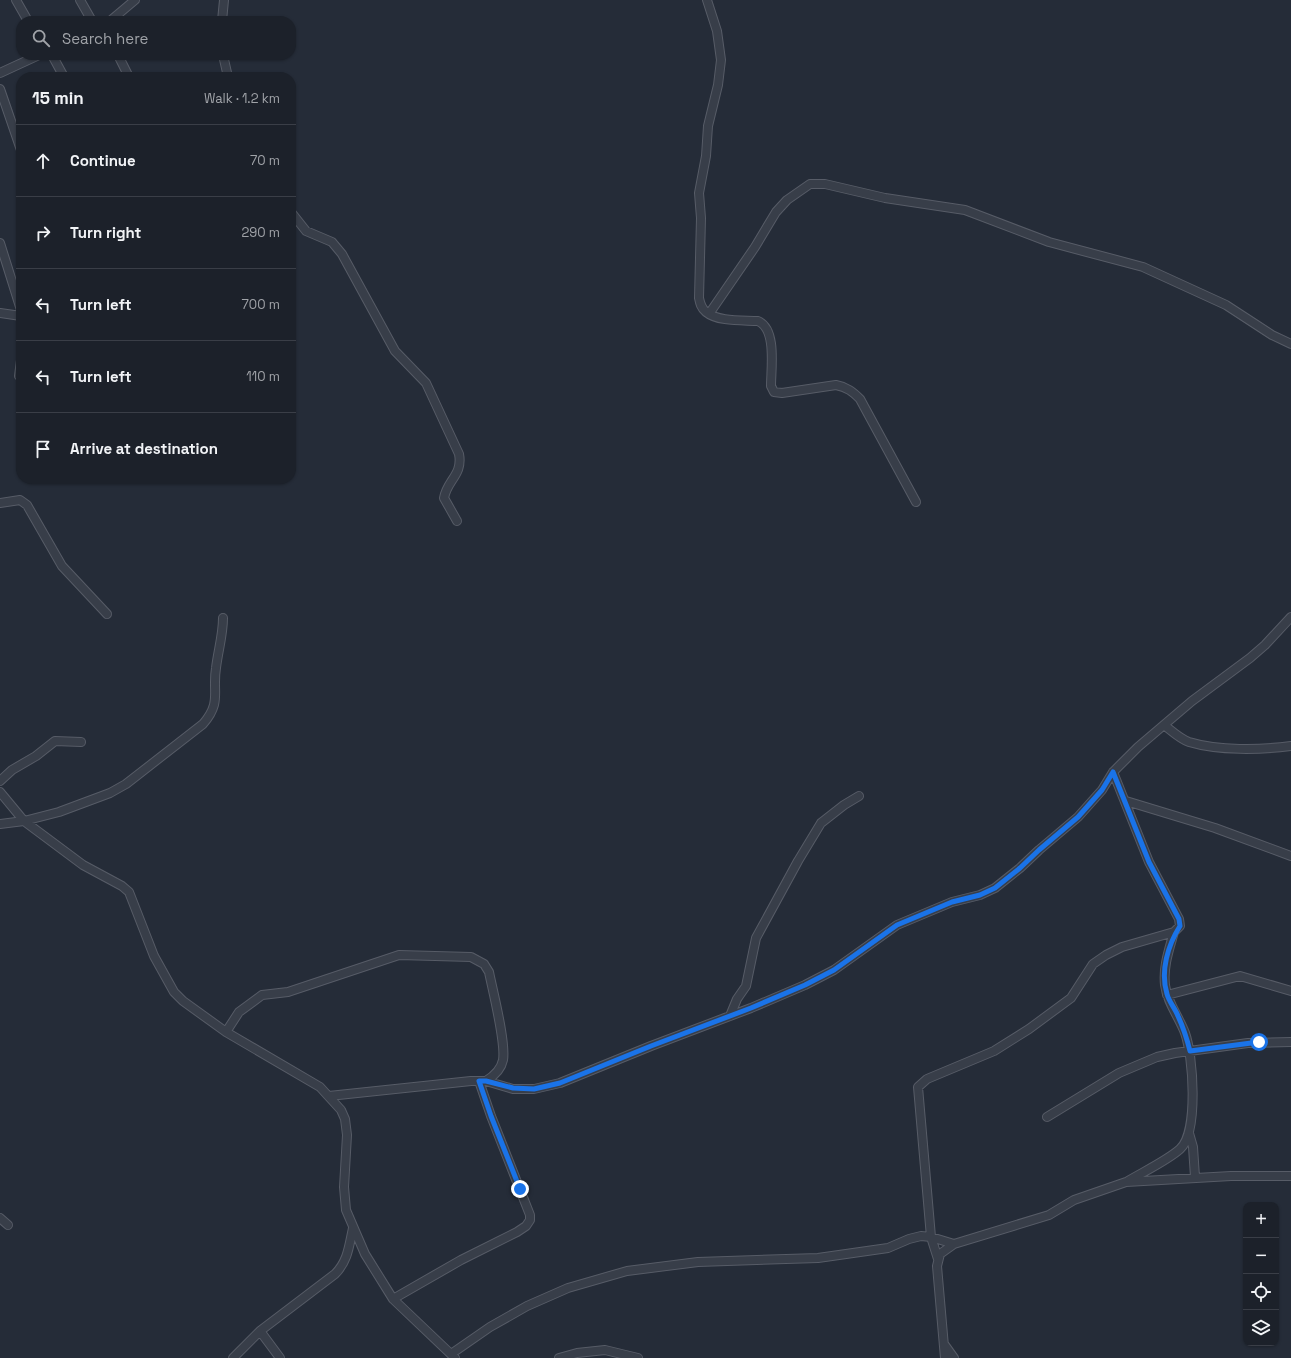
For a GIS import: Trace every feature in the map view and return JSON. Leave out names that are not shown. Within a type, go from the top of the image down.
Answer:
[{"type":"street","points":[[16,0],[25,16]]},
{"type":"street","points":[[80,0],[89,16]]},
{"type":"street","points":[[116,16],[135,0]]},
{"type":"street","points":[[222,16],[224,0]]},
{"type":"street","points":[[707,0],[717,31],[721,60],[718,85],[708,126],[706,156],[699,193],[701,218],[699,298],[701,306],[709,314],[719,317],[758,321],[763,323],[770,336],[771,386],[774,392],[782,393],[836,385],[843,386],[852,391],[860,399],[916,502]]},
{"type":"street","points":[[0,73],[28,60]]},
{"type":"street","points":[[55,60],[61,72]]},
{"type":"street","points":[[120,60],[126,72]]},
{"type":"street","points":[[224,60],[227,72]]},
{"type":"street","points":[[0,89],[16,135]]},
{"type":"street","points":[[709,314],[776,212],[787,200],[810,184],[814,183],[842,186],[885,198],[965,210],[1049,242],[1143,267],[1226,305],[1272,335],[1291,344]]},
{"type":"street","points":[[296,218],[306,231],[332,242],[342,254],[395,351],[426,383],[459,454],[459,470],[444,498],[457,521]]},
{"type":"street","points":[[0,243],[16,294]]},
{"type":"street","points":[[0,313],[16,315]]},
{"type":"street","points":[[0,503],[20,500],[27,505],[33,519],[62,566],[107,614]]},
{"type":"street","points":[[329,1096],[483,1081],[513,1088],[534,1089],[560,1083],[644,1048],[730,1016],[805,985],[834,970],[897,925],[952,902],[980,895],[995,888],[1078,817],[1102,790],[1113,772],[1127,757],[1192,701],[1250,658],[1265,645],[1291,617]]},
{"type":"street","points":[[0,824],[24,821],[59,812],[110,793],[126,784],[203,724],[209,717],[215,703],[215,670],[223,618]]},
{"type":"street","points":[[1164,725],[1178,736],[1189,742],[1206,745],[1240,749],[1291,746]]},
{"type":"street","points":[[0,781],[12,770],[36,756],[53,742],[81,742]]},
{"type":"street","points":[[938,1259],[940,1254],[954,1244],[1049,1215],[1074,1200],[1126,1182],[1181,1148],[1189,1133],[1192,1116],[1190,1051],[1183,1028],[1167,995],[1165,968],[1167,954],[1174,932],[1180,926],[1179,919],[1149,862],[1126,801],[1113,772]]},
{"type":"street","points":[[0,792],[24,821],[89,869],[125,888],[131,895],[154,956],[174,992],[201,1015],[226,1032],[320,1087],[341,1110],[347,1125],[344,1187],[346,1210],[353,1228],[365,1254],[393,1299],[453,1356],[490,1327],[527,1306],[568,1288],[627,1271],[698,1262],[818,1258],[888,1248],[921,1236],[931,1237],[954,1244]]},
{"type":"street","points":[[730,1016],[735,1002],[746,986],[756,938],[798,861],[821,823],[858,796]]},
{"type":"street","points":[[1126,801],[1215,828],[1291,856]]},
{"type":"street","points":[[945,1358],[938,1259],[931,1237],[918,1087],[927,1079],[994,1051],[1029,1029],[1071,998],[1093,964],[1106,955],[1122,947],[1174,932]]},
{"type":"street","points":[[226,1032],[239,1012],[262,995],[288,992],[399,956],[471,957],[484,964],[488,972],[504,1058],[496,1074],[483,1081]]},
{"type":"street","points":[[1167,995],[1240,976],[1291,991]]},
{"type":"street","points":[[1046,1117],[1131,1067],[1157,1057],[1248,1043],[1291,1042]]},
{"type":"street","points":[[393,1299],[461,1260],[517,1232],[526,1226],[530,1220],[530,1215],[491,1116],[483,1081]]},
{"type":"street","points":[[1189,1133],[1193,1147],[1195,1177]]},
{"type":"street","points":[[1126,1182],[1260,1174],[1291,1176]]},
{"type":"street","points":[[0,1218],[8,1226]]},
{"type":"street","points":[[233,1358],[260,1331],[335,1274],[343,1266],[348,1255],[353,1228]]},
{"type":"street","points":[[260,1331],[280,1358]]},
{"type":"street","points":[[944,1343],[954,1358]]},
{"type":"street","points":[[559,1358],[578,1353],[605,1350],[638,1358]]},
{"type":"route","points":[[520,1189],[491,1116],[479,1081],[486,1081],[513,1088],[534,1089],[560,1083],[619,1058],[751,1008],[805,985],[834,970],[897,925],[952,902],[980,895],[995,888],[1020,868],[1062,829],[1078,817],[1102,790],[1113,772],[1126,801],[1134,828],[1149,862],[1179,919],[1180,926],[1174,932],[1167,954],[1165,984],[1167,995],[1186,1034],[1190,1051],[1259,1042]]}]
